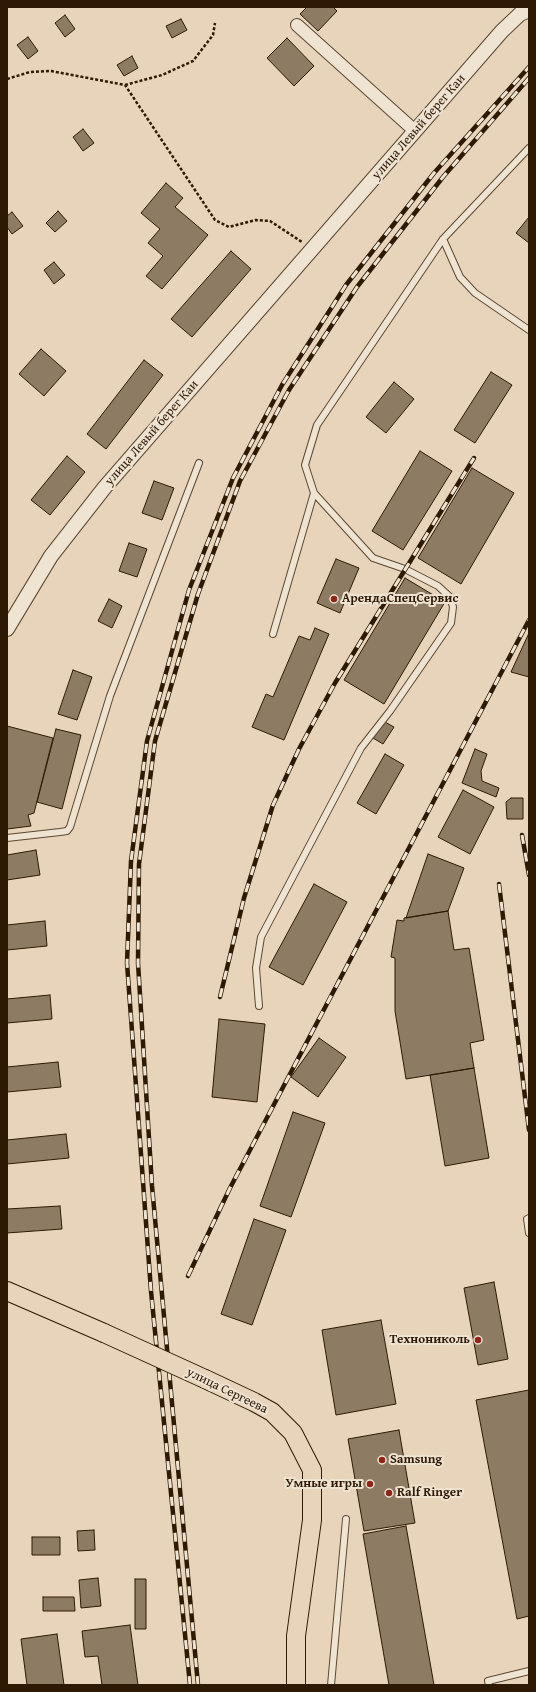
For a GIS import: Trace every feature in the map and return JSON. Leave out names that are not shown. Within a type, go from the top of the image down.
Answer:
[{"type":"main road","name":"улица Сергеева","points":[[7,1291],[104,1333],[254,1402],[272,1412],[293,1433],[312,1470],[312,1520],[296,1636],[296,1685]]},
{"type":"street","name":"улица Левый берег Каи","points":[[7,629],[51,556],[105,487],[522,10]]},
{"type":"street","points":[[297,25],[415,131]]},
{"type":"lane","points":[[259,1006],[256,968],[261,937],[361,748],[390,711],[451,623],[453,607],[450,597],[438,586],[405,569],[373,558],[314,493],[305,465],[317,425],[443,240],[529,148]]},
{"type":"lane","points":[[443,240],[460,277],[475,293],[529,330]]},
{"type":"lane","points":[[7,838],[67,831],[70,827],[110,696],[198,463]]},
{"type":"lane","points":[[273,634],[314,493]]},
{"type":"lane","points":[[529,1218],[526,1219],[529,1233]]},
{"type":"lane","points":[[331,1685],[346,1519]]},
{"type":"lane","points":[[488,1685],[488,1681],[529,1671]]},
{"type":"path","points":[[7,79],[30,72],[51,71],[125,85],[162,75],[193,61],[213,35],[215,23]]},
{"type":"path","points":[[125,85],[215,220],[229,227],[256,220],[270,221],[313,248]]},
{"type":"building","points":[[307,7],[333,7],[337,11],[318,31],[300,14]]},
{"type":"building","points":[[65,15],[75,29],[65,37],[55,23]]},
{"type":"building","points":[[181,19],[187,30],[172,38],[166,26]]},
{"type":"building","points":[[28,37],[38,51],[28,59],[17,45]]},
{"type":"building","points":[[287,38],[314,66],[294,86],[267,58]]},
{"type":"building","points":[[132,56],[138,68],[124,76],[117,65]]},
{"type":"building","points":[[83,129],[94,143],[83,151],[73,137]]},
{"type":"building","points":[[166,183],[183,198],[175,207],[208,235],[162,289],[146,276],[163,256],[148,243],[160,229],[141,213]]},
{"type":"building","points":[[58,211],[67,221],[55,232],[46,223]]},
{"type":"building","points":[[12,212],[23,226],[12,234],[7,227],[7,216]]},
{"type":"building","points":[[529,217],[529,243],[516,233]]},
{"type":"building","points":[[231,251],[251,269],[192,337],[171,319]]},
{"type":"building","points":[[54,262],[65,275],[54,284],[44,270]]},
{"type":"building","points":[[41,349],[66,371],[44,396],[19,374]]},
{"type":"building","points":[[144,360],[163,375],[106,449],[87,434]]},
{"type":"building","points":[[491,372],[512,385],[475,443],[454,430]]},
{"type":"building","points":[[394,382],[414,399],[386,433],[366,417]]},
{"type":"building","points":[[420,451],[452,471],[403,550],[372,531]]},
{"type":"building","points":[[67,456],[85,472],[50,515],[31,500]]},
{"type":"building","points":[[472,468],[514,493],[461,584],[418,558]]},
{"type":"building","points":[[154,481],[174,488],[162,520],[142,513]]},
{"type":"building","points":[[129,543],[147,549],[137,577],[119,571]]},
{"type":"building","points":[[336,559],[359,568],[340,613],[317,603]]},
{"type":"building","points":[[405,578],[445,602],[384,704],[344,680]]},
{"type":"building","points":[[109,599],[122,606],[112,628],[98,621]]},
{"type":"building","points":[[315,628],[329,634],[284,740],[252,727],[266,694],[273,697],[299,636],[310,640]]},
{"type":"building","points":[[529,633],[529,677],[511,672]]},
{"type":"building","points":[[73,670],[92,677],[77,720],[58,714]]},
{"type":"building","points":[[383,721],[394,727],[383,744],[373,738]]},
{"type":"building","points":[[7,726],[53,738],[34,813],[28,815],[31,826],[7,829]]},
{"type":"building","points":[[56,729],[81,735],[62,809],[37,802]]},
{"type":"building","points":[[475,749],[487,754],[481,771],[482,781],[499,788],[496,797],[462,783]]},
{"type":"building","points":[[385,754],[404,765],[376,814],[357,803]]},
{"type":"building","points":[[463,790],[494,807],[470,854],[438,837]]},
{"type":"building","points":[[511,798],[523,798],[523,819],[507,819],[506,802]]},
{"type":"building","points":[[36,850],[40,875],[7,880],[7,855]]},
{"type":"building","points":[[428,854],[464,868],[448,911],[406,918]]},
{"type":"building","points":[[314,884],[347,902],[303,985],[269,967]]},
{"type":"building","points":[[448,911],[454,950],[469,948],[484,1040],[470,1043],[474,1068],[406,1079],[395,1011],[395,958],[391,957],[397,920],[404,921],[404,918]]},
{"type":"building","points":[[45,921],[47,946],[7,950],[7,925]]},
{"type":"building","points":[[50,995],[52,1019],[7,1023],[7,999]]},
{"type":"building","points":[[219,1019],[265,1024],[257,1102],[212,1097]]},
{"type":"building","points":[[319,1038],[346,1057],[318,1097],[291,1077]]},
{"type":"building","points":[[58,1062],[61,1087],[7,1092],[7,1067]]},
{"type":"building","points":[[474,1068],[489,1158],[445,1166],[430,1075]]},
{"type":"building","points":[[293,1112],[325,1123],[291,1217],[260,1206]]},
{"type":"building","points":[[66,1134],[69,1158],[7,1164],[7,1140]]},
{"type":"building","points":[[60,1206],[62,1229],[7,1233],[7,1209]]},
{"type":"building","points":[[254,1219],[286,1230],[252,1325],[221,1314]]},
{"type":"building","points":[[494,1282],[508,1359],[478,1365],[464,1288]]},
{"type":"building","points":[[381,1320],[396,1404],[336,1415],[322,1330]]},
{"type":"building","points":[[529,1390],[529,1616],[517,1619],[476,1400]]},
{"type":"building","points":[[399,1430],[415,1523],[364,1531],[348,1439]]},
{"type":"building","points":[[406,1526],[434,1685],[389,1685],[363,1534]]},
{"type":"building","points":[[94,1530],[95,1550],[78,1551],[77,1531]]},
{"type":"building","points":[[32,1537],[60,1537],[60,1555],[32,1555]]},
{"type":"building","points":[[98,1578],[101,1606],[81,1608],[79,1580]]},
{"type":"building","points":[[135,1579],[146,1579],[146,1629],[135,1629]]},
{"type":"building","points":[[43,1597],[74,1597],[75,1611],[43,1611]]},
{"type":"building","points":[[130,1625],[138,1685],[102,1685],[98,1656],[85,1657],[82,1631]]},
{"type":"building","points":[[57,1634],[64,1685],[27,1685],[21,1639]]},
{"type":"railway","points":[[190,1685],[151,1291],[127,963],[131,861],[147,741],[189,590],[233,478],[282,385],[346,285],[434,173],[529,67]]},
{"type":"railway","points":[[198,1685],[152,1186],[138,963],[139,864],[155,741],[198,594],[240,481],[289,390],[357,287],[443,177],[529,78]]},
{"type":"railway","points":[[220,997],[244,898],[273,805],[299,749],[335,683],[474,458]]},
{"type":"railway","points":[[188,1276],[230,1188],[529,620]]},
{"type":"railway","points":[[522,835],[529,875]]},
{"type":"railway","points":[[499,884],[529,1130]]},
{"type":"place","name":"АрендаСпецСервис","points":[[334,599]]},
{"type":"place","name":"Технониколь","points":[[478,1340]]},
{"type":"place","name":"Samsung","points":[[382,1460]]},
{"type":"place","name":"Умные игры","points":[[370,1484]]},
{"type":"place","name":"Ralf Ringer","points":[[389,1493]]}]
